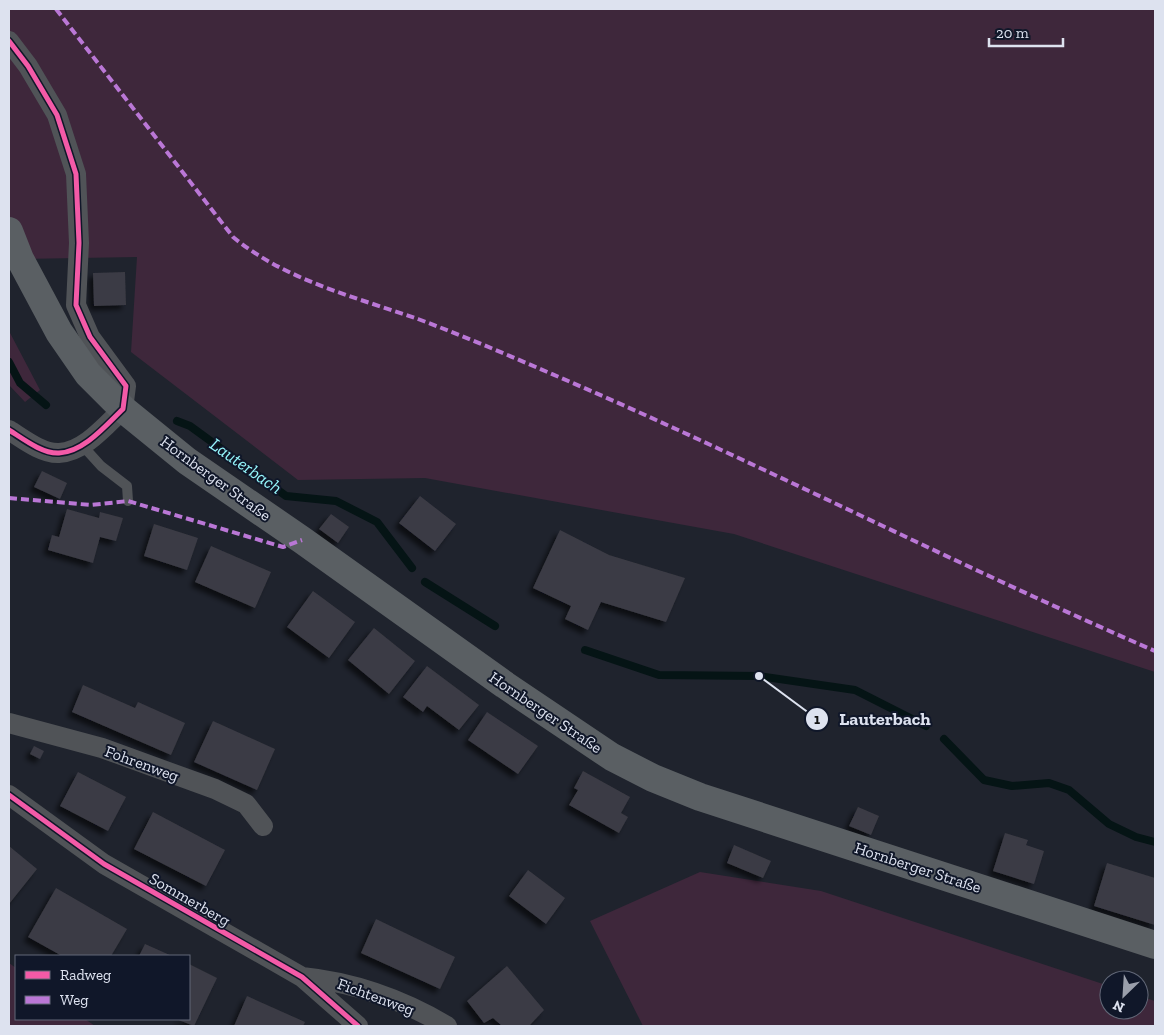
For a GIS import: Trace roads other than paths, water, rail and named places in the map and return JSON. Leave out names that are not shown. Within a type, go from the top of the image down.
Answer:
[{"type":"main road","name":"Hornberger Straße","points":[[9,231],[20,259],[59,332],[88,374],[123,409],[187,461],[302,540],[505,685],[612,757],[653,778],[700,797],[1155,945]]},
{"type":"street","points":[[9,41],[28,66],[57,116],[76,174],[79,244],[76,305],[90,337],[126,386],[123,409],[82,445],[58,453],[38,447],[9,430]]},
{"type":"street","name":"Fohrenweg","points":[[9,723],[102,748],[215,789],[246,804],[263,826]]},
{"type":"street","name":"Sommerberg","points":[[9,795],[104,864],[302,977],[358,1026]]},
{"type":"street","name":"Fichtenweg","points":[[302,977],[331,980],[367,990],[426,1014],[446,1026]]},
{"type":"lane","points":[[82,445],[101,466],[127,486],[128,501]]},
{"type":"waterway","name":"Lauterbach","points":[[9,362],[20,383],[46,405]]},
{"type":"waterway","name":"Lauterbach","points":[[177,421],[190,426],[286,496],[336,501],[377,522],[412,568]]},
{"type":"waterway","name":"Lauterbach","points":[[425,582],[495,626]]},
{"type":"waterway","name":"Lauterbach","points":[[585,650],[659,675],[759,676],[855,690],[926,726]]},
{"type":"waterway","name":"Lauterbach","points":[[944,739],[984,780],[1012,786],[1049,783],[1069,790],[1109,824],[1136,837],[1155,842]]},
{"type":"place","name":"Lauterbach","points":[[759,676]]}]
